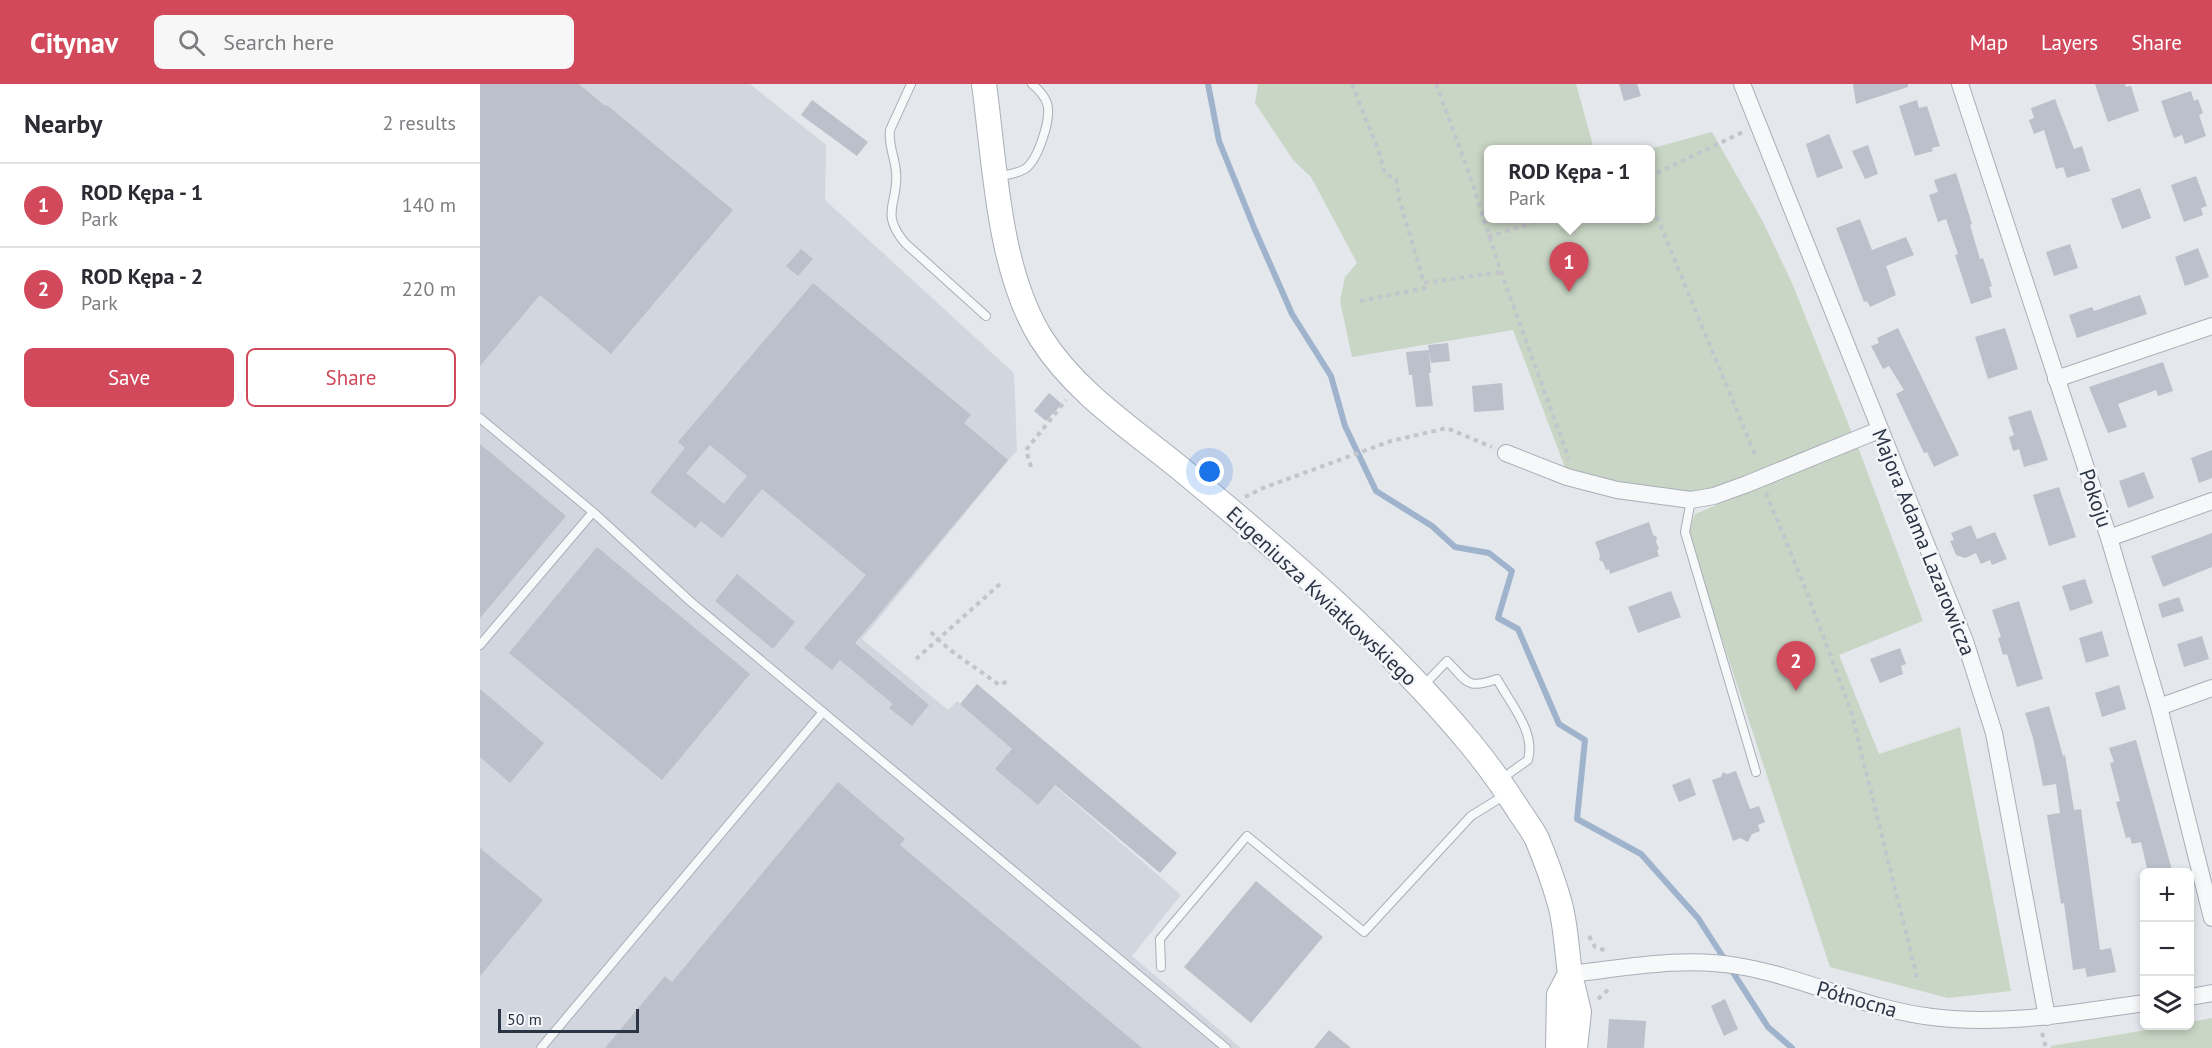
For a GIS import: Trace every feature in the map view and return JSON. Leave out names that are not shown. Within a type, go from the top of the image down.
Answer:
[{"type":"street","name":"Eugeniusza Kwiatkowskiego","points":[[984,84],[1009,256],[1022,303],[1055,358],[1090,396],[1230,510],[1358,625],[1450,720],[1504,787],[1536,836],[1561,909],[1570,974],[1579,1012],[1575,1048]]},
{"type":"street","name":"Majora Adama Lazarowicza","points":[[1742,84],[1965,641],[1994,733],[2047,1017]]},
{"type":"street","name":"Pokoju","points":[[1960,84],[2109,538],[2159,706],[2212,918]]},
{"type":"street","points":[[2056,379],[2212,326]]},
{"type":"street","points":[[1506,453],[1576,479],[1617,490],[1691,500],[1714,496],[1761,479],[1879,430]]},
{"type":"street","points":[[2109,538],[2212,501]]},
{"type":"street","points":[[2159,706],[2212,688]]},
{"type":"street","name":"Północna","points":[[1570,974],[1671,963],[1738,965],[1885,1009],[1931,1017],[1975,1021],[2047,1017],[2140,1004]]},
{"type":"street","points":[[1558,1048],[1559,995],[1570,974]]},
{"type":"street","points":[[2194,996],[2212,993]]},
{"type":"lane","points":[[911,84],[889,136],[896,171],[891,210],[892,221],[896,232],[905,243],[986,316]]},
{"type":"lane","points":[[996,176],[1024,169],[1033,162],[1038,153],[1049,115],[1048,105],[1032,84]]},
{"type":"lane","points":[[480,418],[593,512],[691,602],[1226,1048]]},
{"type":"lane","points":[[1691,500],[1685,532],[1756,772]]},
{"type":"lane","points":[[480,645],[593,512]]},
{"type":"lane","points":[[1161,967],[1160,939],[1247,836],[1364,932],[1471,816],[1504,787],[1528,760],[1532,748],[1526,731],[1497,679],[1479,686],[1472,685],[1447,661],[1421,688]]},
{"type":"lane","points":[[541,1048],[823,712]]},
{"type":"path","points":[[1352,84],[1379,152],[1385,174],[1396,179],[1399,198],[1425,288],[1360,301]]},
{"type":"path","points":[[1436,84],[1469,173],[1488,237],[1576,479]]},
{"type":"path","points":[[1655,174],[1758,126]]},
{"type":"path","points":[[1655,212],[1756,457]]},
{"type":"path","points":[[1488,237],[1535,223]]},
{"type":"path","points":[[1424,283],[1501,272]]},
{"type":"path","points":[[1230,510],[1245,496],[1263,488],[1391,441],[1447,428],[1506,453]]},
{"type":"path","points":[[1761,479],[1806,590],[1851,711],[1918,981]]},
{"type":"path","points":[[916,659],[1000,584]]},
{"type":"path","points":[[931,632],[965,663],[976,667],[999,686],[1010,680]]},
{"type":"shaded area","points":[[480,84],[750,84],[826,145],[825,200],[1014,373],[1017,450],[862,639],[948,710],[957,701],[1181,895],[1132,956],[1241,1048],[480,1048]]},
{"type":"green space","points":[[1258,84],[1576,84],[1593,145],[1484,145],[1484,223],[1655,223],[1655,147],[1712,132],[1762,220],[1792,283],[1852,433],[1698,494],[1602,479],[1566,470],[1513,330],[1352,357],[1340,301],[1345,277],[1357,263],[1311,177],[1294,161],[1255,103]]},
{"type":"green space","points":[[1858,447],[1923,621],[1839,655],[1879,754],[1960,727],[2011,991],[1948,998],[1830,967],[1690,542],[1690,527],[1695,514]]},
{"type":"green space","points":[[2212,1018],[2212,1048],[2051,1048],[2051,1046],[2146,1030],[2194,1030],[2194,1021]]},
{"type":"building","points":[[480,84],[579,84],[733,210],[611,354],[540,295],[480,366]]},
{"type":"building","points":[[1619,84],[1637,84],[1641,96],[1624,101]]},
{"type":"building","points":[[1853,84],[1908,84],[1908,87],[1856,104]]},
{"type":"building","points":[[2095,84],[2131,86],[2139,111],[2108,122]]},
{"type":"building","points":[[2191,91],[2194,101],[2198,99],[2203,113],[2199,115],[2206,136],[2185,144],[2182,135],[2174,138],[2161,101]]},
{"type":"building","points":[[2055,99],[2074,149],[2082,146],[2090,171],[2067,178],[2063,167],[2056,169],[2044,130],[2034,134],[2029,120],[2034,118],[2031,108]]},
{"type":"building","points":[[812,100],[868,142],[857,156],[801,115]]},
{"type":"building","points":[[1917,100],[1919,108],[1927,106],[1940,146],[1932,148],[1933,151],[1915,156],[1899,106]]},
{"type":"building","points":[[1829,134],[1843,168],[1817,178],[1806,144]]},
{"type":"building","points":[[1868,145],[1878,174],[1865,179],[1852,151]]},
{"type":"building","points":[[1956,173],[1980,259],[1983,258],[1992,286],[1989,287],[1992,297],[1971,304],[1946,219],[1938,222],[1929,195],[1938,192],[1934,180]]},
{"type":"building","points":[[2196,176],[2207,206],[2201,208],[2203,215],[2184,222],[2171,185]]},
{"type":"building","points":[[2140,188],[2151,218],[2122,229],[2111,199]]},
{"type":"building","points":[[1860,219],[1872,250],[1906,237],[1914,255],[1886,266],[1896,295],[1870,307],[1867,301],[1864,302],[1836,228]]},
{"type":"building","points":[[2070,244],[2078,268],[2054,276],[2046,252]]},
{"type":"building","points":[[2198,248],[2209,277],[2185,286],[2175,257]]},
{"type":"building","points":[[801,249],[813,259],[798,276],[786,266]]},
{"type":"building","points":[[813,283],[971,415],[964,423],[1008,460],[855,643],[929,705],[912,726],[889,708],[893,704],[840,660],[832,670],[804,648],[866,575],[762,489],[722,538],[701,521],[695,528],[650,492],[685,448],[678,442]],"holes":[[[710,445],[747,476],[724,504],[686,473]]]},
{"type":"building","points":[[2140,295],[2147,314],[2077,338],[2069,315],[2092,307],[2094,311]]},
{"type":"building","points":[[1898,328],[1959,455],[1934,467],[1927,452],[1924,453],[1896,394],[1904,390],[1889,366],[1883,369],[1871,346],[1879,343],[1877,338]]},
{"type":"building","points":[[2005,328],[2018,369],[1988,379],[1975,337]]},
{"type":"building","points":[[1448,343],[1450,361],[1431,363],[1428,345]]},
{"type":"building","points":[[1429,350],[1433,406],[1416,407],[1406,352]]},
{"type":"building","points":[[2163,362],[2173,391],[2158,396],[2156,390],[2118,404],[2127,427],[2108,433],[2089,387]]},
{"type":"building","points":[[1502,383],[1504,410],[1474,412],[1472,386]]},
{"type":"building","points":[[1049,393],[1062,404],[1046,421],[1034,411]]},
{"type":"building","points":[[2031,410],[2048,460],[2024,467],[2019,449],[2013,451],[2009,437],[2014,435],[2008,417]]},
{"type":"building","points":[[480,444],[566,516],[480,618]]},
{"type":"building","points":[[2212,450],[2212,478],[2199,483],[2191,458]]},
{"type":"building","points":[[2144,472],[2154,498],[2128,508],[2119,481]]},
{"type":"building","points":[[2059,487],[2076,537],[2049,546],[2033,495]]},
{"type":"building","points":[[1649,522],[1653,535],[1657,537],[1659,556],[1610,574],[1609,569],[1606,570],[1603,562],[1599,560],[1600,555],[1595,542]]},
{"type":"building","points":[[1971,525],[1977,539],[1995,532],[2007,559],[1992,565],[1990,560],[1981,564],[1976,553],[1965,558],[1956,555],[1950,541],[1954,540],[1951,533]]},
{"type":"building","points":[[2212,533],[2212,567],[2163,587],[2151,556]]},
{"type":"building","points":[[597,547],[750,674],[662,780],[509,653]]},
{"type":"building","points":[[737,574],[795,622],[773,649],[715,601]]},
{"type":"building","points":[[2085,579],[2093,603],[2070,611],[2062,586]]},
{"type":"building","points":[[1671,591],[1681,617],[1638,633],[1628,607]]},
{"type":"building","points":[[2179,597],[2184,611],[2162,618],[2158,604]]},
{"type":"building","points":[[2019,601],[2043,679],[2017,687],[2007,654],[2003,655],[1998,638],[2001,637],[1992,610]]},
{"type":"building","points":[[2102,631],[2109,656],[2086,663],[2079,638]]},
{"type":"building","points":[[2202,636],[2209,659],[2184,667],[2177,644]]},
{"type":"building","points":[[1900,648],[1906,664],[1901,666],[1903,674],[1880,683],[1870,659]]},
{"type":"building","points":[[977,684],[1177,853],[1160,873],[1055,785],[1038,805],[995,769],[1012,749],[960,704]]},
{"type":"building","points":[[2119,685],[2126,709],[2102,717],[2095,693]]},
{"type":"building","points":[[480,689],[544,743],[510,783],[480,757]]},
{"type":"building","points":[[2049,706],[2063,756],[2065,755],[2074,810],[2081,809],[2100,950],[2111,948],[2116,972],[2087,977],[2085,968],[2073,970],[2064,903],[2061,904],[2047,815],[2060,813],[2056,784],[2043,786],[2025,713]]},
{"type":"building","points":[[2136,740],[2171,868],[2147,868],[2141,842],[2132,844],[2130,837],[2126,838],[2116,802],[2120,801],[2110,763],[2114,762],[2109,748]]},
{"type":"building","points":[[1736,771],[1750,809],[1759,806],[1765,822],[1758,825],[1760,831],[1752,834],[1748,842],[1740,838],[1733,841],[1712,780],[1721,777],[1723,772],[1727,774]]},
{"type":"building","points":[[1690,778],[1696,795],[1679,802],[1672,785]]},
{"type":"building","points":[[838,782],[905,839],[900,845],[1142,1048],[605,1048],[665,976],[672,982]]},
{"type":"building","points":[[480,848],[543,900],[480,976]]},
{"type":"building","points":[[1256,881],[1323,937],[1251,1023],[1184,967]]},
{"type":"building","points":[[1725,999],[1738,1029],[1724,1036],[1711,1006]]},
{"type":"building","points":[[1609,1019],[1646,1021],[1644,1048],[1607,1048]]},
{"type":"building","points":[[1329,1030],[1351,1048],[1314,1048]]},
{"type":"waterway","points":[[1208,84],[1219,141],[1255,230],[1292,314],[1331,376],[1345,426],[1376,491],[1432,526],[1455,547],[1489,553],[1512,571],[1498,618],[1518,629],[1559,724],[1585,740],[1577,819],[1641,854],[1698,918],[1768,1027],[1792,1048]]},
{"type":"place","name":"ROD Kępa - 1","points":[[1569,292]]},
{"type":"place","name":"ROD Kępa - 2","points":[[1796,691]]}]
